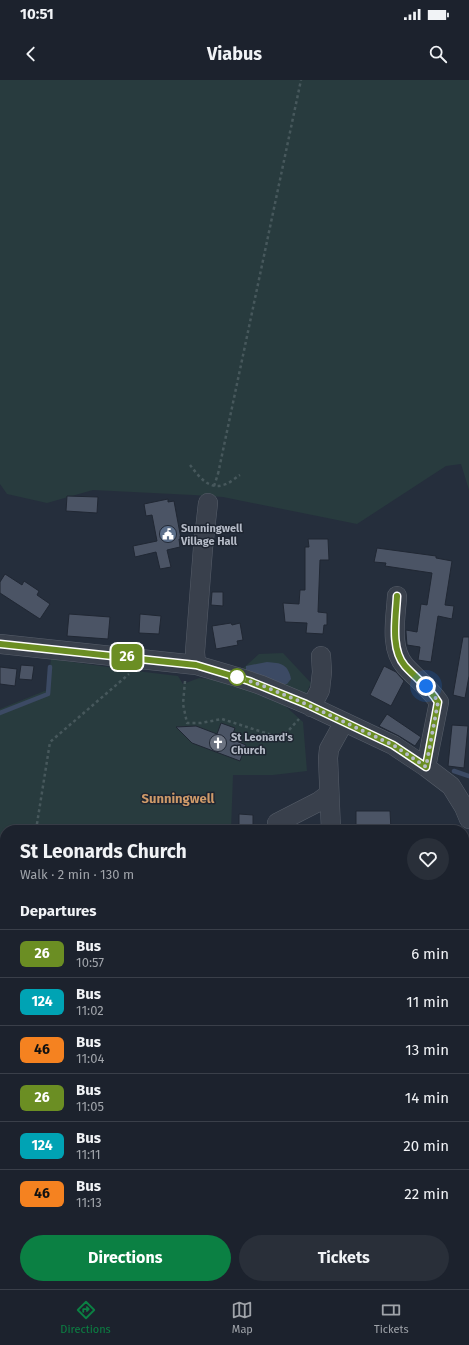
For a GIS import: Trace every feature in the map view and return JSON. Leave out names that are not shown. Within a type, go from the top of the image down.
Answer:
[{"type":"street","points":[[191,665],[195,652],[203,548],[211,497]]},
{"type":"street","points":[[397,596],[395,624],[396,646],[399,657],[404,665],[443,701],[426,767]]},
{"type":"street","points":[[0,644],[191,665],[249,681],[309,706],[393,745],[451,786],[467,810]]},
{"type":"street","points":[[309,706],[320,690],[322,672],[321,656]]},
{"type":"street","points":[[331,825],[328,758],[329,749],[344,722]]},
{"type":"street","points":[[277,823],[318,802],[329,794]]},
{"type":"path","points":[[211,497],[218,474],[218,468],[301,80]]},
{"type":"path","points":[[190,465],[200,478],[215,486],[224,485],[240,475]]},
{"type":"path","points":[[37,825],[50,742],[129,673],[132,658]]},
{"type":"path","points":[[191,665],[183,704],[187,723],[201,723],[222,719],[278,737],[288,731],[309,706]]},
{"type":"shaded area","points":[[0,80],[469,80],[469,490],[461,464],[446,466],[357,524],[223,497],[93,490],[47,503],[7,494],[0,484]]},
{"type":"shaded area","points":[[283,653],[311,683],[304,698],[240,671],[259,654]]},
{"type":"shaded area","points":[[51,659],[178,676],[183,684],[199,678],[220,680],[282,703],[303,722],[307,771],[273,775],[233,775],[231,825],[0,825],[0,709],[47,690]]},
{"type":"water","points":[[267,662],[280,664],[286,667],[291,679],[287,684],[282,684],[246,672],[246,666]]},
{"type":"building","points":[[67,496],[98,497],[97,513],[66,511]]},
{"type":"building","name":"Sunningwell Village Hall","points":[[168,499],[168,502],[174,501],[181,539],[179,539],[180,547],[167,550],[171,567],[160,569],[156,552],[135,557],[133,546],[157,541],[152,515],[146,516],[144,504]]},
{"type":"building","points":[[308,539],[328,539],[329,560],[320,560],[318,612],[327,613],[327,625],[324,625],[323,634],[306,633],[307,623],[285,622],[283,603],[299,604],[300,590],[305,590],[305,547],[309,547]]},
{"type":"building","points":[[377,548],[436,556],[436,558],[452,561],[445,605],[454,606],[452,619],[438,616],[431,662],[418,660],[420,647],[407,645],[406,630],[417,632],[421,604],[427,605],[432,573],[385,566],[386,563],[374,562]]},
{"type":"building","points":[[5,574],[22,585],[24,581],[39,591],[37,595],[50,604],[40,619],[0,593],[0,582]]},
{"type":"building","points":[[212,592],[223,592],[223,606],[211,605]]},
{"type":"building","points":[[69,614],[110,617],[108,639],[67,636]]},
{"type":"building","points":[[140,614],[161,616],[159,634],[139,633]]},
{"type":"building","points":[[231,623],[232,625],[240,623],[243,640],[237,641],[238,645],[216,649],[212,626]]},
{"type":"building","points":[[463,637],[469,637],[469,676],[465,698],[453,695]]},
{"type":"building","points":[[21,665],[34,666],[32,680],[19,679]]},
{"type":"building","points":[[384,666],[396,672],[404,681],[391,706],[370,695]]},
{"type":"building","points":[[0,667],[17,669],[15,686],[0,684]]},
{"type":"building","points":[[387,714],[421,737],[415,746],[379,726]]},
{"type":"building","name":"St Leonard's Church","points":[[221,723],[235,728],[231,739],[246,745],[240,761],[192,743],[176,727],[196,726],[217,734]]},
{"type":"building","points":[[452,725],[468,726],[464,768],[448,766]]},
{"type":"building","points":[[356,811],[390,811],[391,825],[356,825]]},
{"type":"building","points":[[239,814],[253,815],[253,825],[239,825]]},
{"type":"waterway","points":[[0,713],[48,694],[50,667]]},
{"type":"waterway","points":[[454,771],[469,776]]},
{"type":"bus line","name":"26","points":[[0,644],[196,665],[225,673],[261,685],[369,733],[393,745],[426,767],[438,702],[432,692],[404,665],[399,657],[396,646],[395,624],[397,596]]},
{"type":"place","name":"Sunningwell Village Hall","points":[[168,534]]},
{"type":"place","name":"St Leonard's Church","points":[[218,743]]},
{"type":"district","name":"Sunningwell","points":[[178,798]]},
{"type":"route","points":[[237,677],[261,685],[306,704],[393,745],[426,767],[438,702],[426,686]]}]
